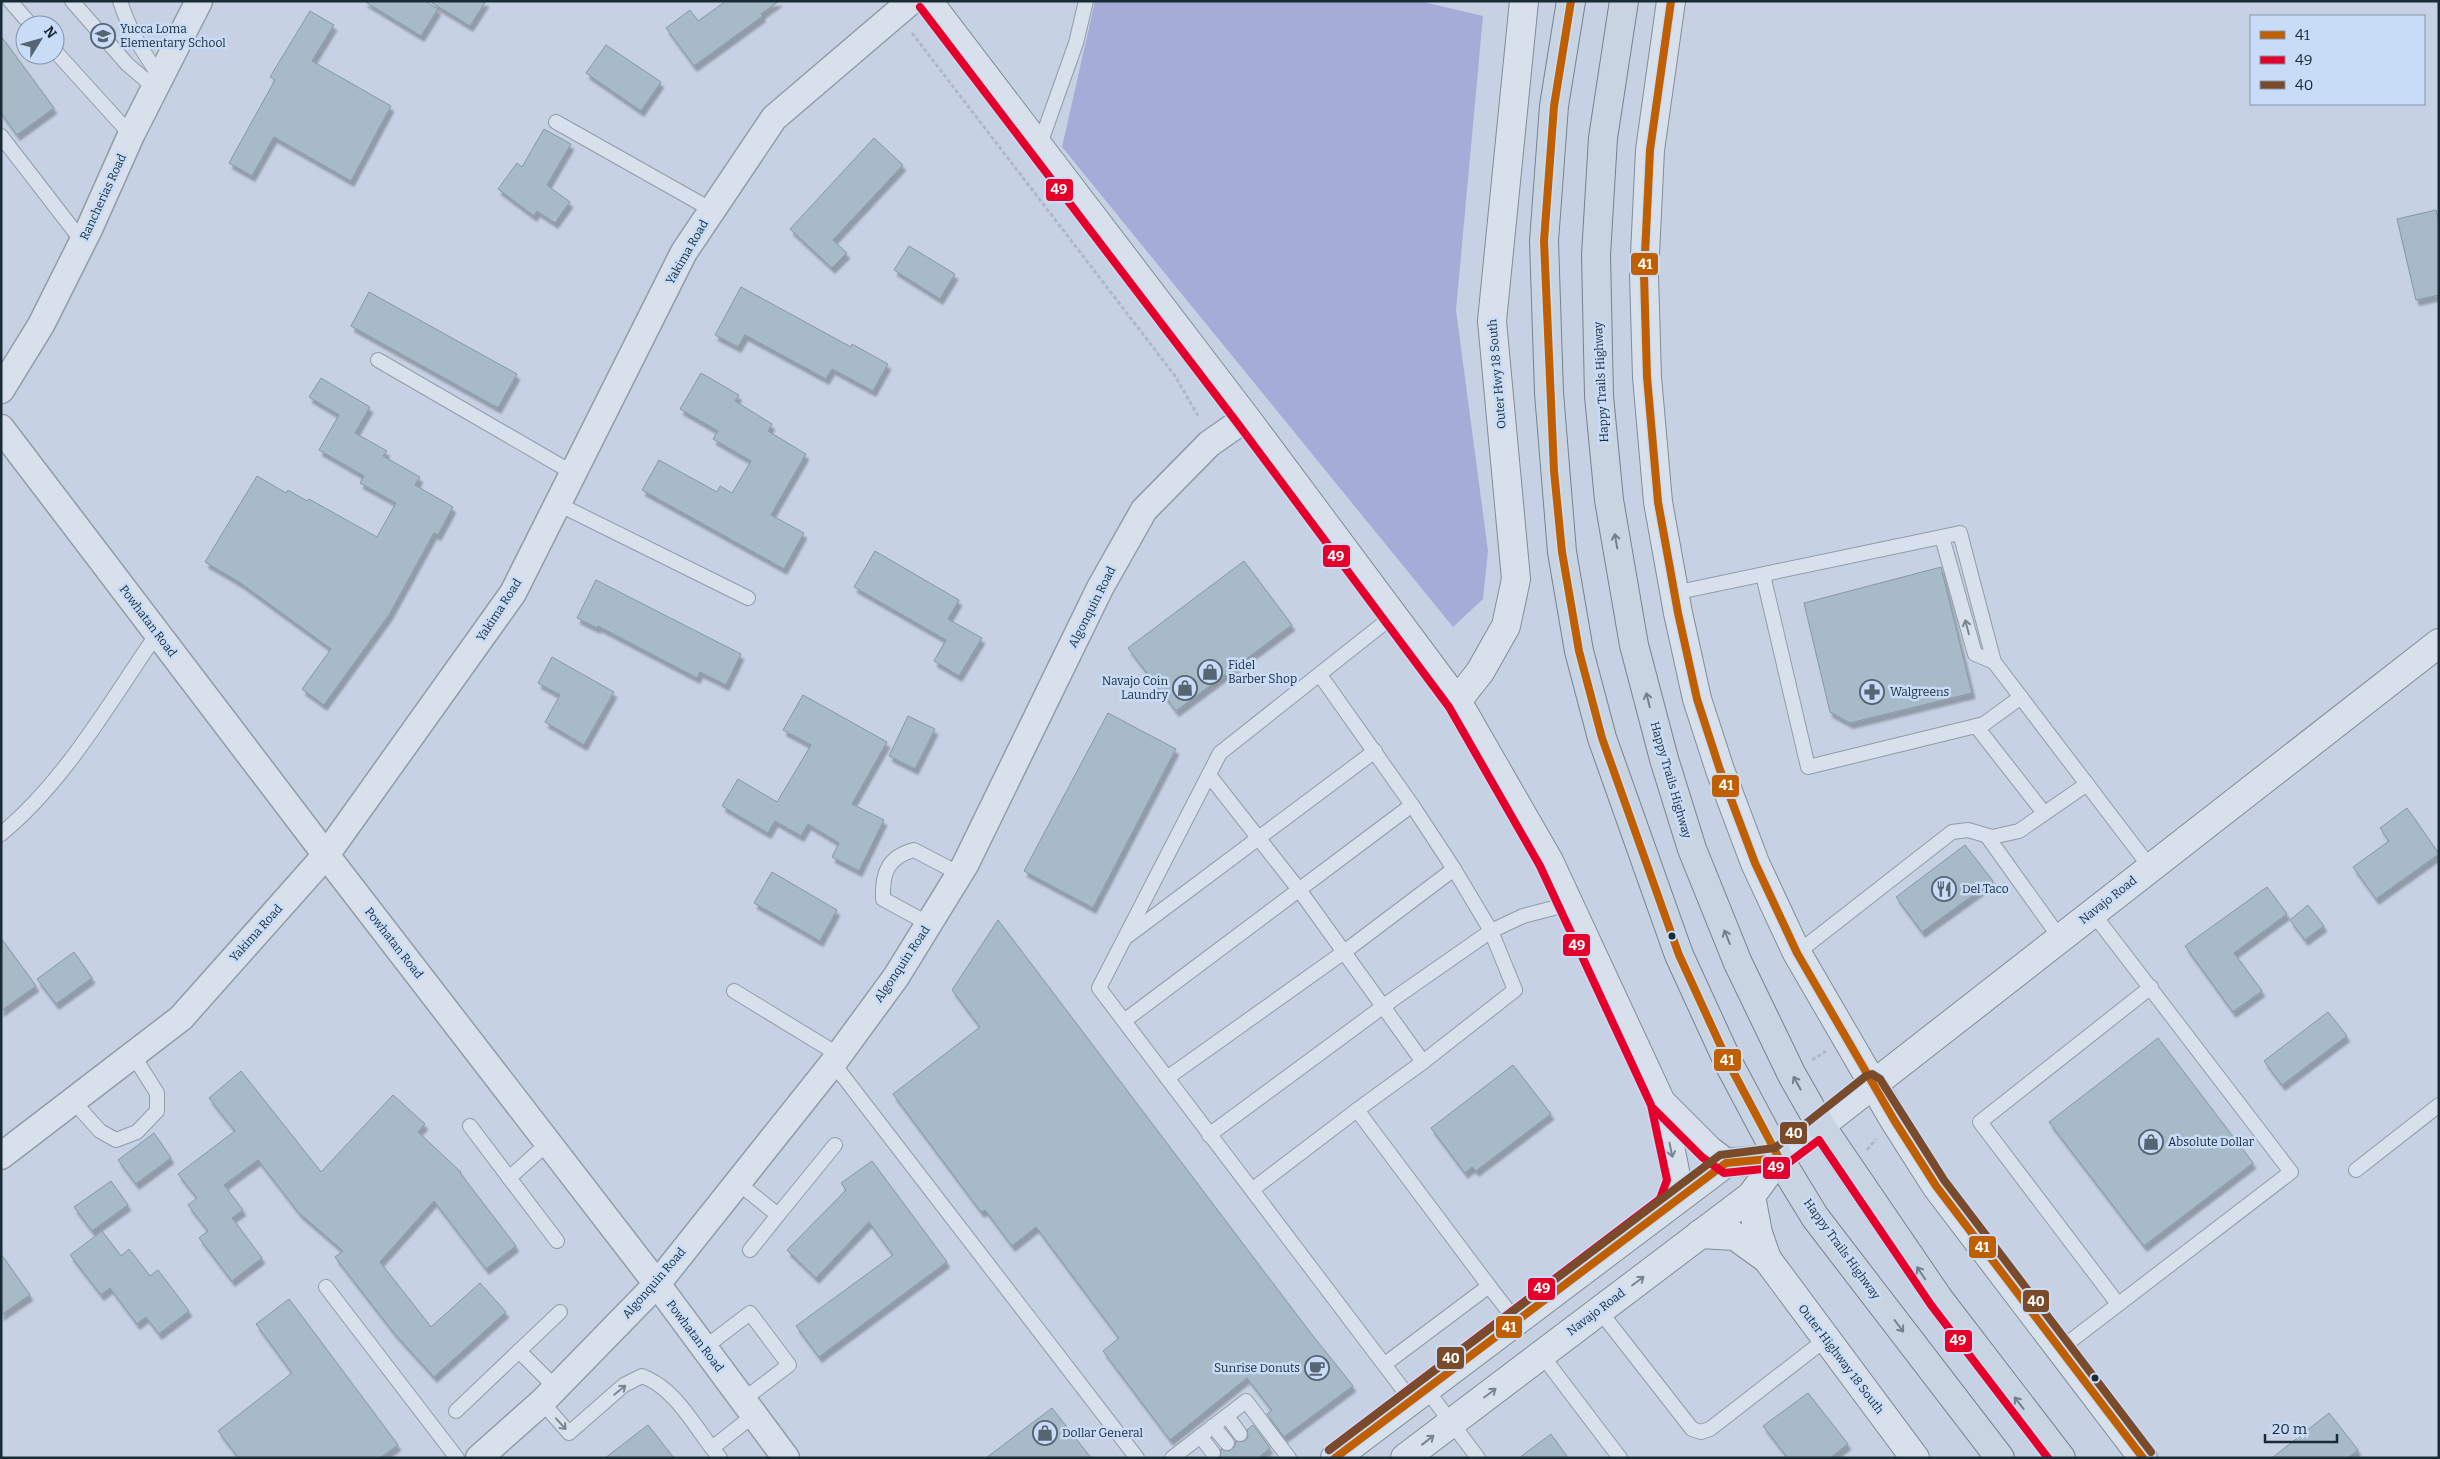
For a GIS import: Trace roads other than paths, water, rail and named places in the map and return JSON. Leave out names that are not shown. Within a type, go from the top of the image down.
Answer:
[{"type":"main road","points":[[928,1],[1246,418],[1457,701],[1514,796],[1550,861],[1661,1102],[1677,1181],[1669,1205]]},
{"type":"main road","name":"Outer Hwy 18 South","points":[[1457,701],[1480,672],[1506,626],[1516,579],[1492,321],[1524,1]]},
{"type":"main road","name":"Happy Trails Highway","points":[[1571,1],[1554,106],[1544,241],[1554,471],[1562,552],[1579,651],[1602,738],[1679,956],[1729,1064],[1779,1158],[1816,1217],[2000,1458]]},
{"type":"main road","name":"Happy Trails Highway","points":[[1624,1],[1603,138],[1596,256],[1599,396],[1609,500],[1632,635],[1664,759],[1692,849],[1738,962],[1792,1075],[1821,1126],[1939,1299],[2061,1458]]},
{"type":"main road","points":[[1671,1],[1650,150],[1644,275],[1646,377],[1657,493],[1674,593],[1697,699],[1720,770],[1755,863],[1798,953],[1872,1084],[1936,1186],[2143,1458]]},
{"type":"main road","name":"Navajo Road","points":[[1405,1458],[1751,1196],[1779,1158],[2439,643]]},
{"type":"main road","points":[[1661,1102],[1704,1145],[1726,1163]]},
{"type":"main road","points":[[1335,1458],[1726,1163],[1779,1158]]},
{"type":"main road","points":[[1751,1196],[1758,1233],[1767,1259]]},
{"type":"main road","points":[[1700,1234],[1735,1236],[1767,1259]]},
{"type":"main road","name":"Outer Highway 18 South","points":[[1767,1259],[1915,1458]]},
{"type":"street","name":"Rancherias Road","points":[[1,390],[42,325],[132,135],[199,1]]},
{"type":"street","name":"Yakima Road","points":[[1,1156],[181,1018],[326,855],[513,593],[684,252],[774,118],[909,14]]},
{"type":"street","name":"Algonquin Road","points":[[479,1458],[549,1395],[657,1284],[836,1059],[896,977],[960,874],[1100,588],[1144,510],[1209,444],[1246,418]]},
{"type":"street","name":"Powhatan Road","points":[[1,428],[326,855],[657,1284],[786,1458]]},
{"type":"lane","points":[[10,1],[22,15]]},
{"type":"lane","points":[[72,1],[127,64],[158,82]]},
{"type":"lane","points":[[120,1],[125,20],[158,82]]},
{"type":"lane","points":[[1039,147],[1076,43],[1086,1]]},
{"type":"lane","points":[[65,62],[132,135]]},
{"type":"lane","points":[[556,122],[712,210]]},
{"type":"lane","points":[[1,136],[82,241]]},
{"type":"lane","points":[[378,360],[574,473]]},
{"type":"lane","points":[[558,504],[748,598]]},
{"type":"lane","points":[[1674,593],[1960,533],[1994,662],[2150,867]]},
{"type":"lane","points":[[1763,575],[1808,767],[1984,724],[2021,697]]},
{"type":"lane","points":[[1393,616],[1220,753],[1099,988],[1385,1364],[1451,1422],[1478,1458]]},
{"type":"lane","points":[[1,834],[38,802],[150,644],[159,636]]},
{"type":"lane","points":[[1253,1189],[1515,990],[1491,931],[1454,869],[1375,751],[1320,674]]},
{"type":"lane","points":[[1976,726],[2044,814]]},
{"type":"lane","points":[[1126,937],[1260,839],[1375,751]]},
{"type":"lane","points":[[1209,775],[1300,891],[1422,1062]]},
{"type":"lane","points":[[1798,953],[1952,832],[1968,830],[1986,836],[2003,836],[2019,831],[2087,784]]},
{"type":"lane","points":[[1124,1021],[1300,891],[1412,805]]},
{"type":"lane","points":[[1986,836],[2060,938]]},
{"type":"lane","points":[[929,924],[883,899],[882,878],[893,861],[914,850],[960,874]]},
{"type":"lane","points":[[1167,1078],[1344,952],[1454,869]]},
{"type":"lane","points":[[1209,1134],[1491,931],[1522,916],[1569,904]]},
{"type":"lane","points":[[2060,1349],[2291,1172],[2092,912]]},
{"type":"lane","points":[[2118,1304],[1980,1122],[2151,987]]},
{"type":"lane","points":[[734,991],[836,1059],[1137,1458]]},
{"type":"lane","points":[[73,1101],[100,1132],[116,1140],[137,1132],[157,1111],[157,1093],[133,1055]]},
{"type":"lane","points":[[2356,1170],[2439,1105]]},
{"type":"lane","points":[[1357,1110],[1516,1321]]},
{"type":"lane","points":[[470,1126],[556,1241]]},
{"type":"lane","points":[[509,1178],[548,1143]]},
{"type":"lane","points":[[750,1250],[835,1145]]},
{"type":"lane","points":[[738,1182],[778,1215]]},
{"type":"lane","points":[[1385,1364],[1489,1286]]},
{"type":"lane","points":[[326,1287],[456,1458]]},
{"type":"lane","points":[[1599,1310],[1692,1429],[1701,1432],[1710,1429],[1817,1346]]},
{"type":"lane","points":[[456,1411],[560,1312]]},
{"type":"lane","points":[[519,1352],[549,1395],[569,1433],[624,1385],[642,1376],[656,1381],[676,1401],[716,1453],[748,1407],[789,1365],[750,1313],[704,1348]]},
{"type":"lane","points":[[1541,1354],[1620,1458]]},
{"type":"lane","points":[[1172,1458],[1189,1453],[1200,1436],[1246,1401],[1285,1456]]},
{"type":"lane","points":[[1226,1416],[1240,1434]]},
{"type":"lane","points":[[1213,1426],[1227,1443]]},
{"type":"lane","points":[[1200,1436],[1213,1453]]},
{"type":"place","name":"Yucca Loma Elementary School","points":[[103,36]]},
{"type":"place","name":"Fidel Barber Shop","points":[[1210,672]]},
{"type":"place","name":"Navajo Coin Laundry","points":[[1185,688]]},
{"type":"place","name":"Walgreens","points":[[1872,692]]},
{"type":"place","name":"Del Taco","points":[[1944,889]]},
{"type":"place","name":"Absolute Dollar","points":[[2151,1142]]},
{"type":"place","name":"Sunrise Donuts","points":[[1317,1368]]},
{"type":"place","name":"Dollar General","points":[[1045,1433]]}]
